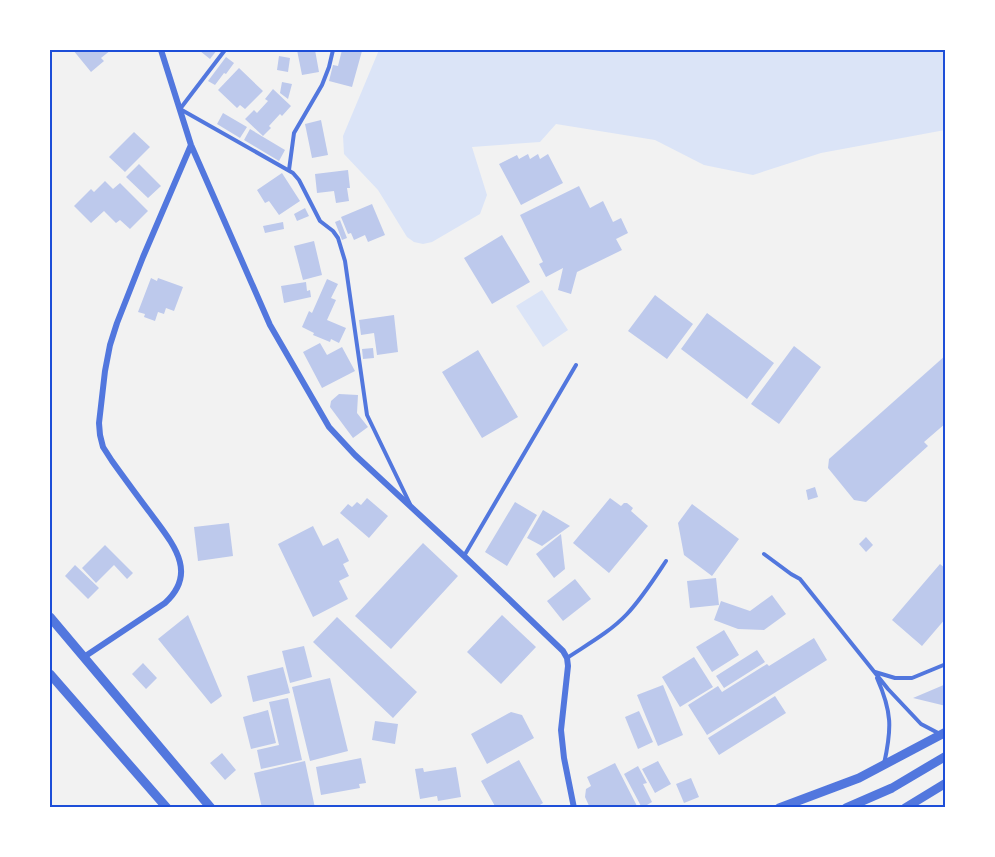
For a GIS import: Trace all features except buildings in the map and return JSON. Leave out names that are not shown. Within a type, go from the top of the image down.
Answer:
[{"type":"street","points":[[161,50],[190,145],[270,325],[329,427],[342,443],[557,644],[567,658],[561,730],[574,807]]},
{"type":"street","points":[[84,657],[165,603],[173,595],[181,580],[181,562],[173,544],[112,461],[104,447],[99,423],[107,361],[117,323],[190,145]]},
{"type":"street","points":[[50,617],[212,807]]},
{"type":"street","points":[[50,674],[166,807]]},
{"type":"street","points":[[779,807],[859,778],[943,733]]},
{"type":"street","points":[[846,807],[892,788],[945,756]]},
{"type":"street","points":[[905,807],[945,783]]},
{"type":"lane","points":[[225,50],[180,109],[289,171],[299,180],[320,221],[333,231],[339,240],[345,261],[367,415],[411,507]]},
{"type":"lane","points":[[289,171],[294,133],[322,85],[333,50]]},
{"type":"lane","points":[[464,556],[576,365]]},
{"type":"lane","points":[[764,554],[800,579],[888,689],[917,720],[930,730],[943,733]]},
{"type":"lane","points":[[567,658],[605,633],[627,614],[666,561]]},
{"type":"lane","points":[[874,672],[895,678],[912,678],[945,664]]},
{"type":"lane","points":[[874,672],[890,714],[884,764]]},
{"type":"shaded area","points":[[379,50],[945,50],[945,130],[821,153],[753,175],[704,165],[655,140],[556,124],[540,142],[472,147],[487,195],[480,214],[432,242],[423,244],[407,237],[378,190],[344,154],[343,136]]},
{"type":"shaded area","points":[[542,290],[568,330],[543,347],[516,306]]}]
